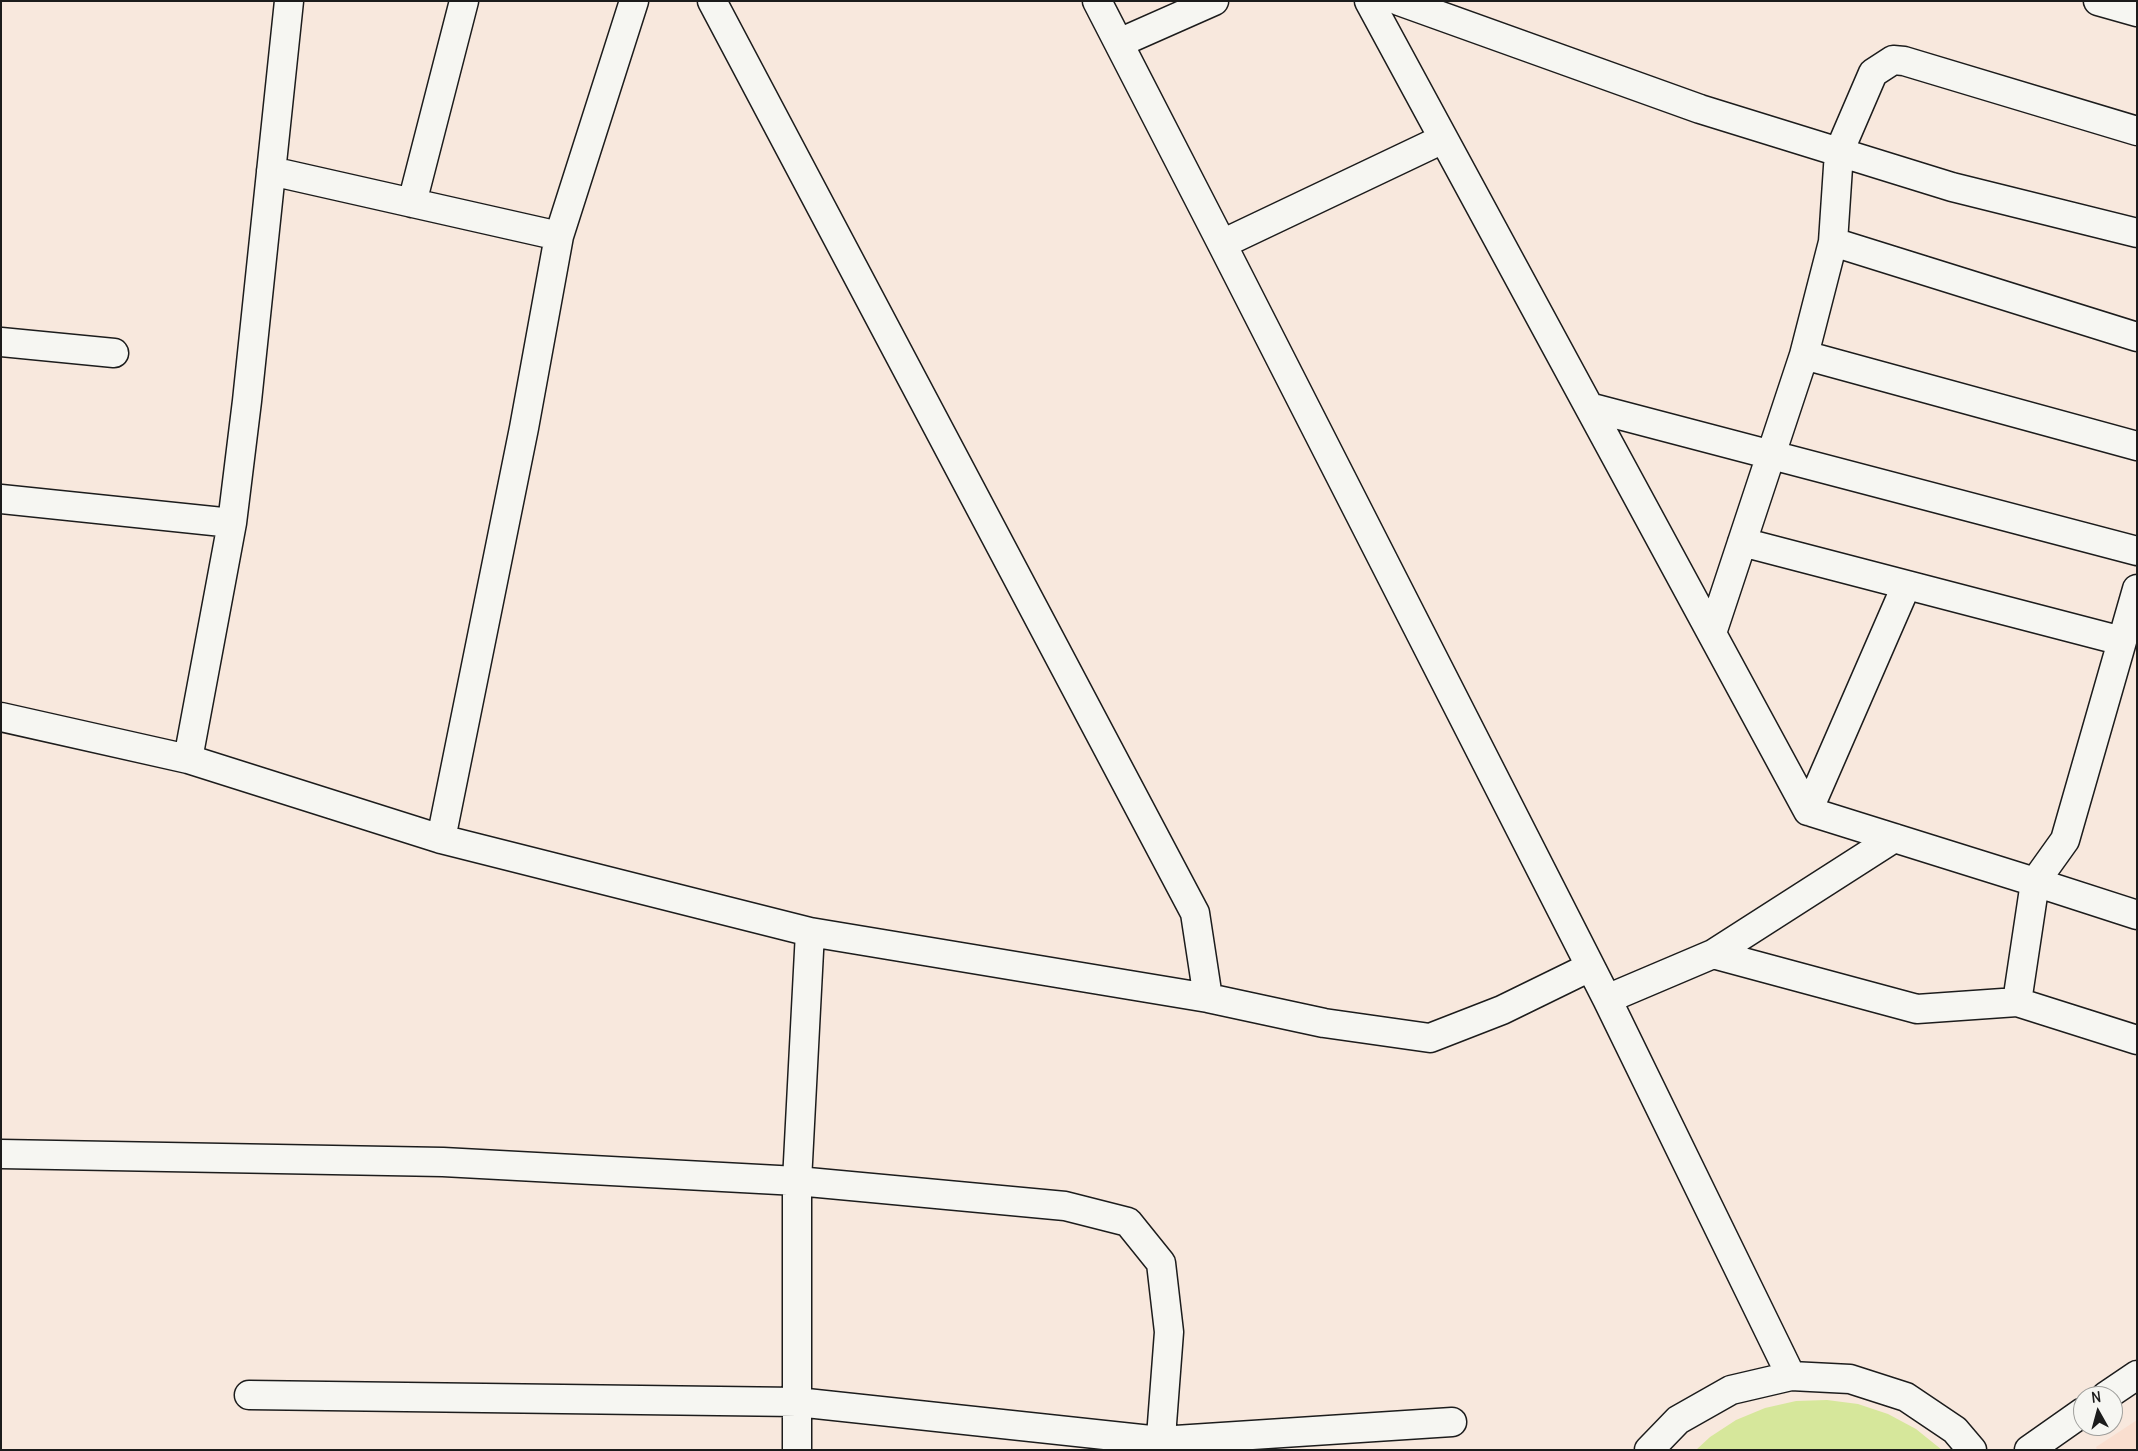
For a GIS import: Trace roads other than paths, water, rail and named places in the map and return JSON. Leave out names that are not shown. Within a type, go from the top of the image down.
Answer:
[{"type":"street","points":[[188,759],[232,523],[272,171],[289,1]]},
{"type":"street","points":[[412,202],[464,1]]},
{"type":"street","points":[[441,839],[524,428],[559,236],[634,1]]},
{"type":"street","points":[[712,1],[1195,913],[1208,998]]},
{"type":"street","points":[[1096,1],[1607,999],[1791,1376]]},
{"type":"street","points":[[1119,43],[1214,1]]},
{"type":"street","points":[[1369,1],[1808,811],[2137,916]]},
{"type":"street","points":[[1399,1],[1700,109],[1952,187],[2137,233]]},
{"type":"street","points":[[2098,1],[2137,12]]},
{"type":"street","points":[[1712,633],[1804,355],[1833,242],[1839,152],[1873,73],[1893,60],[1904,61],[2137,131]]},
{"type":"street","points":[[1222,244],[1444,139]]},
{"type":"street","points":[[272,171],[559,236]]},
{"type":"street","points":[[1833,242],[2137,337]]},
{"type":"street","points":[[1,342],[114,354]]},
{"type":"street","points":[[1804,355],[2137,446]]},
{"type":"street","points":[[1589,407],[2137,551]]},
{"type":"street","points":[[1,499],[232,523]]},
{"type":"street","points":[[1742,542],[2122,641]]},
{"type":"street","points":[[1808,811],[1906,586]]},
{"type":"street","points":[[2017,1002],[2035,882],[2065,840],[2137,589]]},
{"type":"street","points":[[1,717],[188,759],[441,839],[810,932],[1208,998],[1324,1023],[1430,1038],[1502,1010],[1590,967]]},
{"type":"street","points":[[1607,999],[1713,954],[1894,838]]},
{"type":"street","points":[[797,1450],[797,1181],[810,932]]},
{"type":"street","points":[[1713,954],[1917,1009],[2017,1002],[2137,1040]]},
{"type":"street","points":[[1,1154],[443,1162],[797,1181],[1065,1206],[1128,1222],[1161,1263],[1169,1332],[1160,1445]]},
{"type":"street","points":[[2121,1386],[2137,1375]]},
{"type":"street","points":[[1649,1450],[1678,1420],[1731,1390],[1791,1376],[1850,1379],[1906,1397],[1955,1430],[1972,1450]]},
{"type":"street","points":[[250,1395],[797,1402],[1160,1445],[1452,1422]]},
{"type":"street","points":[[2029,1450],[2073,1419]]}]
